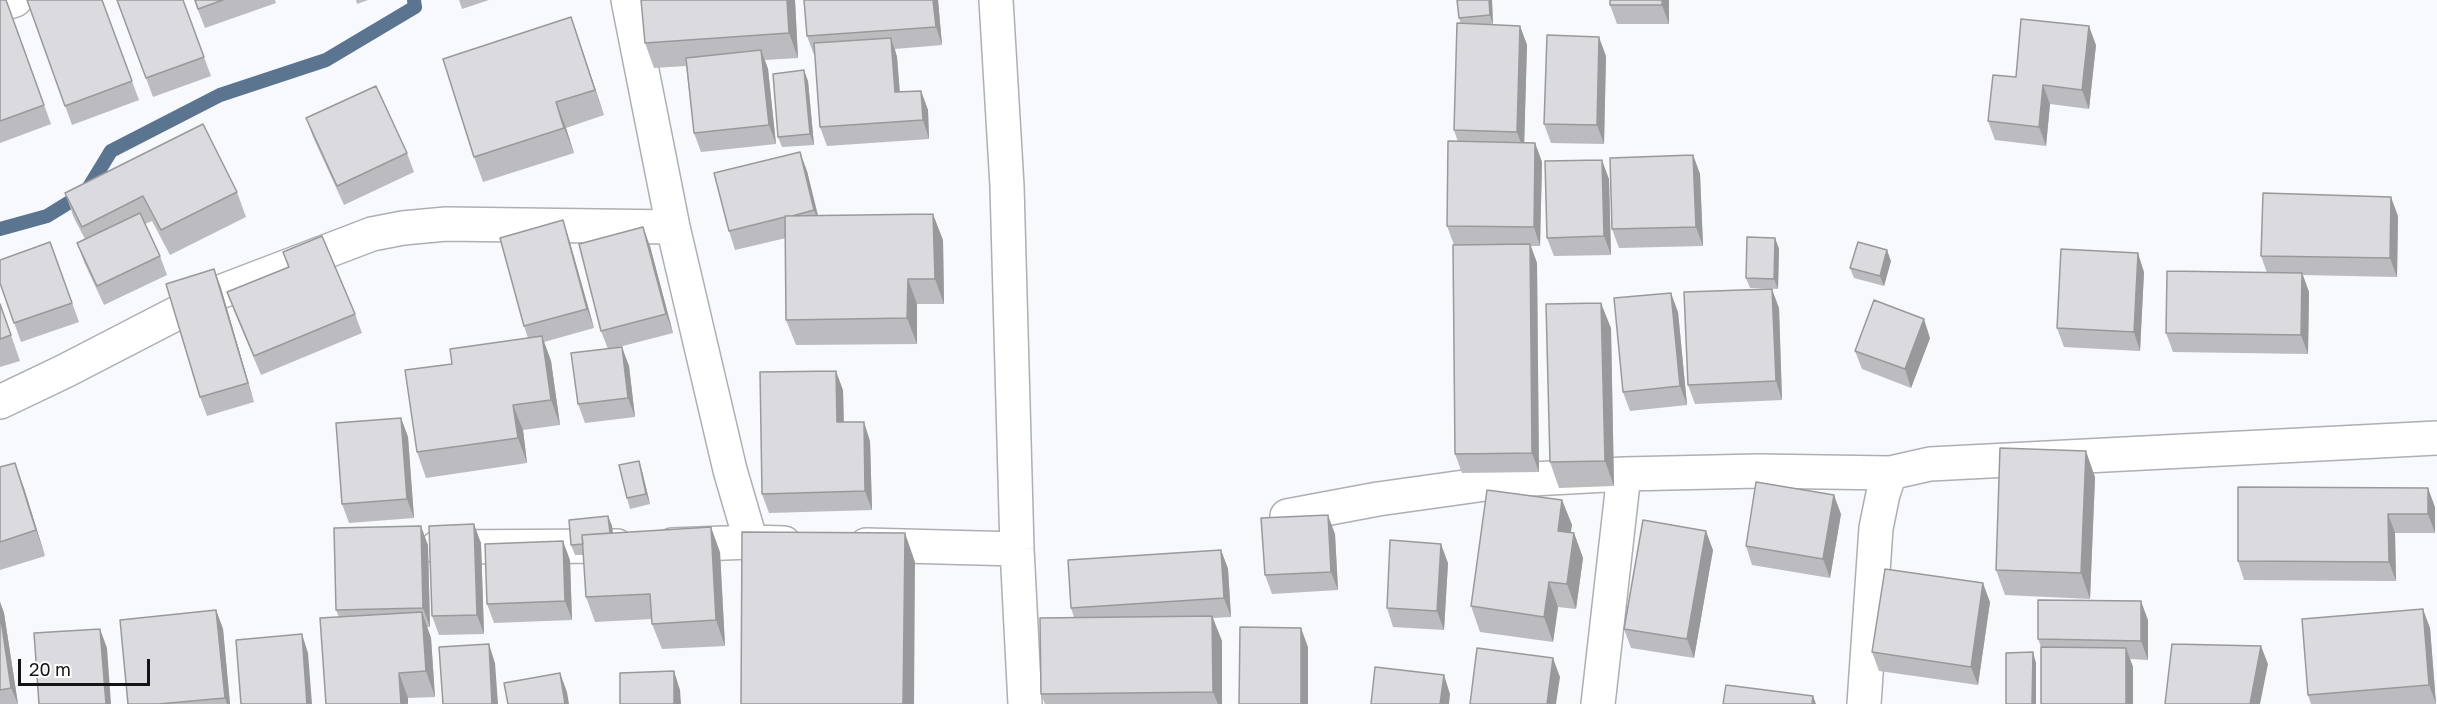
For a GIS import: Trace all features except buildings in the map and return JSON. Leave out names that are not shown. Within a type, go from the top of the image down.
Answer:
[{"type":"street","points":[[0,4],[15,0]]},
{"type":"street","points":[[628,0],[673,227],[730,470],[751,542]]},
{"type":"street","points":[[996,0],[1006,186],[1017,549],[1025,704]]},
{"type":"street","points":[[0,402],[212,296],[372,234],[446,224],[673,227]]},
{"type":"street","points":[[1287,516],[1378,499],[1514,480],[1624,474],[1758,471],[1890,472],[1930,464],[2437,438]]},
{"type":"street","points":[[1864,704],[1876,528],[1890,472]]},
{"type":"street","points":[[1598,704],[1624,474]]},
{"type":"street","points":[[414,547],[625,546],[751,542],[1017,549]]},
{"type":"waterway","points":[[0,229],[47,216],[86,192],[111,151],[220,95],[326,60],[415,7],[414,0]]}]
